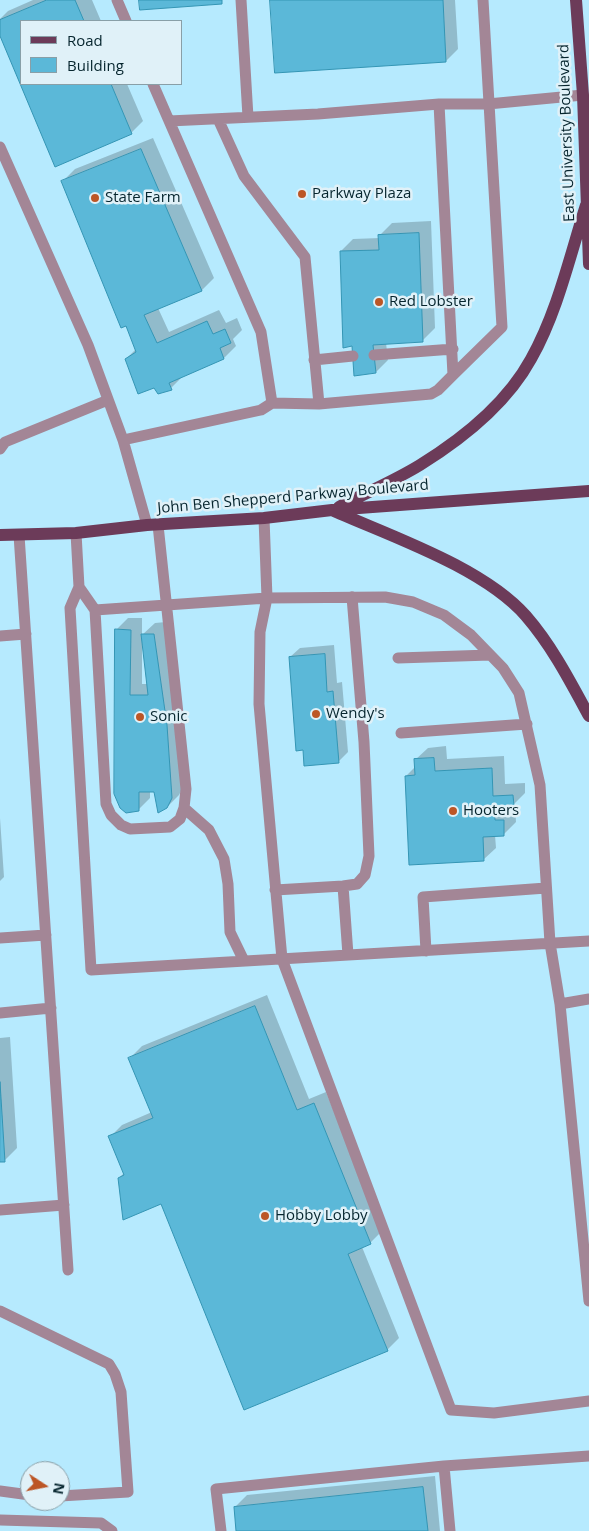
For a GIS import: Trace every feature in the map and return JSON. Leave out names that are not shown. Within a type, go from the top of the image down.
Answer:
[{"type":"main road","name":"East University Boulevard","points":[[576,0],[583,95],[589,264]]},
{"type":"main road","points":[[332,510],[419,465],[476,423],[516,382],[531,360],[548,322],[587,208]]},
{"type":"main road","name":"John Ben Shepperd Parkway Boulevard","points":[[0,535],[76,533],[152,525],[264,518],[332,510],[589,492]]},
{"type":"main road","points":[[332,510],[445,560],[482,581],[503,596],[525,615],[542,637],[559,662],[589,716]]},
{"type":"lane","points":[[117,0],[126,20]]},
{"type":"lane","points":[[242,0],[248,117]]},
{"type":"lane","points":[[123,440],[261,410],[272,403],[319,404],[431,394],[438,390],[502,326],[483,0]]},
{"type":"lane","points":[[153,85],[261,332],[272,403]]},
{"type":"lane","points":[[169,121],[439,104],[488,104],[583,95]]},
{"type":"lane","points":[[439,104],[453,374]]},
{"type":"lane","points":[[218,119],[244,176],[305,257],[319,404]]},
{"type":"lane","points":[[0,147],[88,346],[152,525],[166,604],[186,789],[184,808],[180,819],[170,827],[130,828],[121,825],[111,816],[106,804],[95,610],[79,587]]},
{"type":"lane","points":[[374,355],[453,349]]},
{"type":"lane","points":[[314,360],[353,356]]},
{"type":"lane","points":[[0,449],[5,442],[108,400]]},
{"type":"lane","points":[[264,518],[267,598],[260,632],[258,704],[282,959],[451,1410],[494,1413],[589,1401]]},
{"type":"lane","points":[[76,533],[79,587],[70,608],[91,970],[589,941]]},
{"type":"lane","points":[[19,535],[68,1270]]},
{"type":"lane","points":[[275,890],[357,884],[365,876],[369,856],[364,742],[352,597]]},
{"type":"lane","points":[[95,610],[267,598],[385,597],[413,602],[444,614],[471,634],[503,668],[519,693],[540,785],[550,943],[560,1004],[589,1301]]},
{"type":"lane","points":[[0,636],[26,634]]},
{"type":"lane","points":[[398,658],[490,655]]},
{"type":"lane","points":[[401,733],[526,724]]},
{"type":"lane","points":[[184,808],[208,830],[224,859],[228,884],[230,932],[244,961]]},
{"type":"lane","points":[[343,886],[348,955]]},
{"type":"lane","points":[[426,951],[422,897],[546,888]]},
{"type":"lane","points":[[0,938],[46,935]]},
{"type":"lane","points":[[560,1004],[589,999]]},
{"type":"lane","points":[[0,1013],[51,1008]]},
{"type":"lane","points":[[0,1210],[64,1205]]},
{"type":"lane","points":[[0,1311],[109,1364],[115,1374],[121,1392],[128,1492],[70,1495]]},
{"type":"lane","points":[[221,1531],[216,1489],[444,1466],[589,1456]]},
{"type":"lane","points":[[444,1466],[450,1531]]},
{"type":"lane","points":[[0,1491],[20,1494]]},
{"type":"lane","points":[[0,1520],[101,1523],[112,1531]]},
{"type":"building","points":[[47,0],[75,0],[84,20],[20,20],[20,84],[0,36],[0,20]]},
{"type":"building","points":[[139,0],[222,0],[222,4],[140,10]]},
{"type":"building","points":[[270,0],[443,0],[446,62],[275,73]]},
{"type":"building","points":[[21,85],[111,85],[132,134],[55,167]]},
{"type":"building","points":[[141,149],[202,291],[144,315],[157,343],[207,321],[213,334],[225,329],[231,343],[220,348],[224,359],[169,383],[172,390],[158,394],[154,388],[138,394],[125,359],[136,352],[126,326],[121,328],[61,181]]},
{"type":"building","points":[[419,233],[423,342],[373,345],[376,373],[354,376],[352,346],[343,348],[340,251],[379,250],[378,235]]},
{"type":"building","name":"Sonic","points":[[115,629],[131,630],[130,695],[148,695],[141,634],[154,634],[167,725],[172,798],[167,808],[158,813],[154,792],[139,792],[139,811],[126,813],[120,808],[114,794]]},
{"type":"building","points":[[325,654],[327,692],[333,691],[339,763],[304,766],[303,750],[296,751],[289,657]]},
{"type":"building","points":[[434,758],[435,771],[492,768],[493,796],[513,795],[514,806],[494,807],[495,820],[504,820],[504,836],[483,837],[484,861],[409,865],[405,776],[415,775],[414,759]]},
{"type":"building","points":[[255,1006],[297,1110],[314,1103],[371,1244],[348,1254],[388,1351],[244,1410],[161,1204],[123,1220],[118,1178],[124,1175],[108,1136],[153,1118],[128,1058]]},
{"type":"building","points":[[0,1082],[5,1162],[0,1162]]},
{"type":"building","points":[[423,1487],[428,1531],[236,1531],[234,1507]]},
{"type":"place","name":"Parkway Plaza","points":[[302,194]]},
{"type":"place","name":"State Farm","points":[[95,198]]},
{"type":"place","name":"Red Lobster","points":[[379,302]]},
{"type":"place","name":"Wendy's","points":[[316,714]]},
{"type":"place","name":"Sonic","points":[[140,717]]},
{"type":"place","name":"Hooters","points":[[453,811]]},
{"type":"place","name":"Hobby Lobby","points":[[265,1216]]}]
